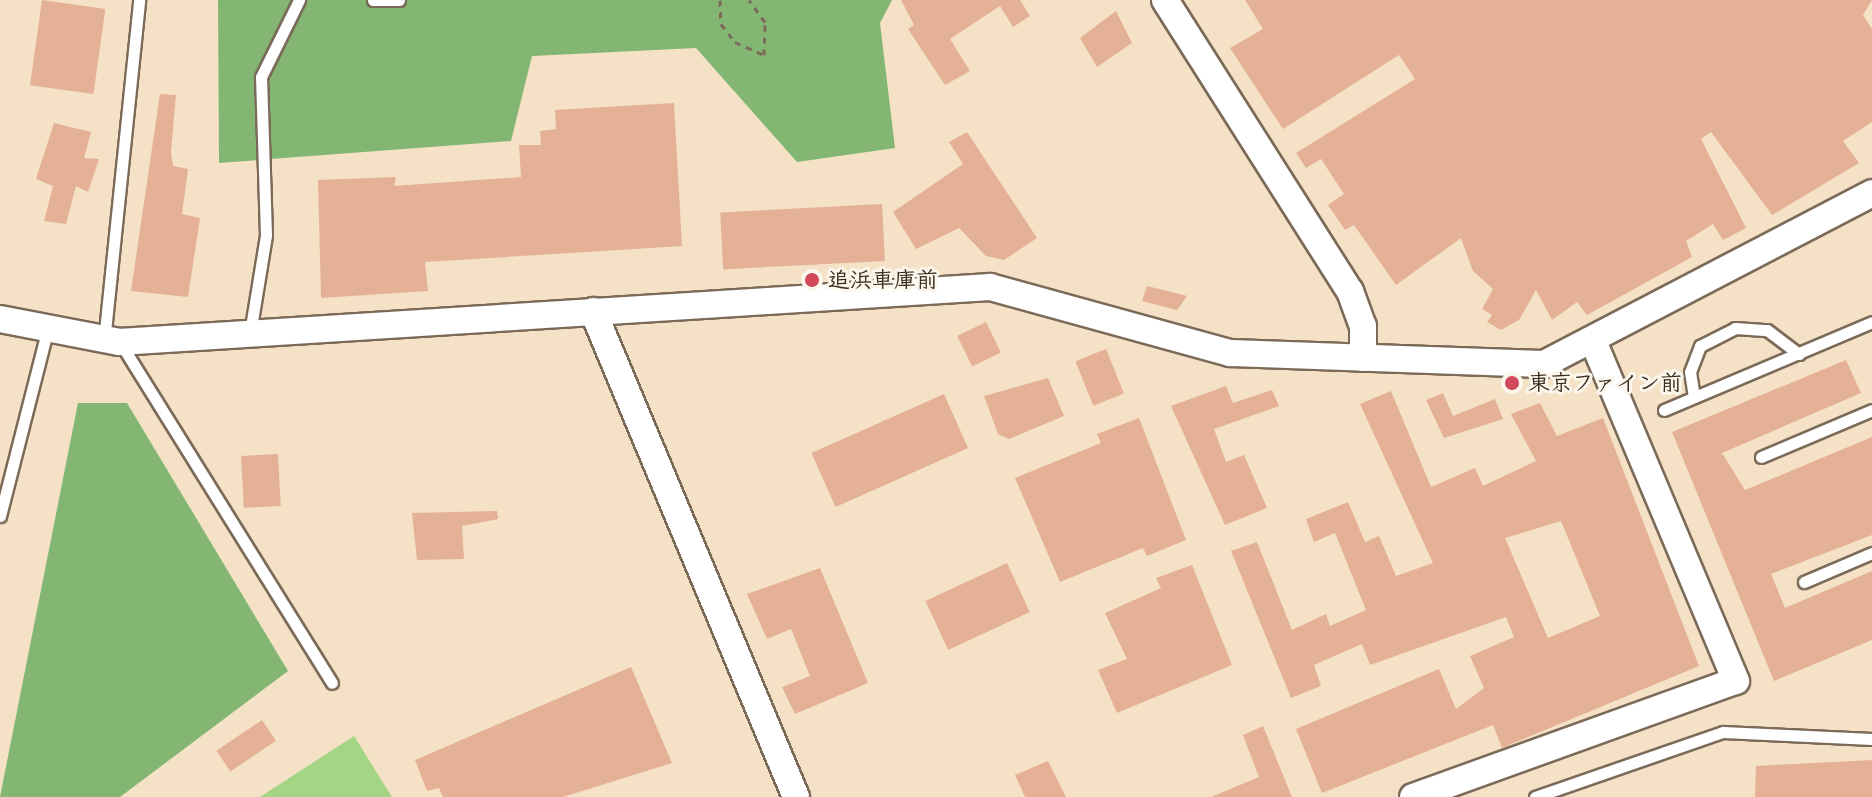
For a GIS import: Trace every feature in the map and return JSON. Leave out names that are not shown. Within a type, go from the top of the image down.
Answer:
[{"type":"street","points":[[1165,0],[1350,291],[1363,326],[1363,358]]},
{"type":"street","points":[[0,319],[112,342],[990,287],[1230,353],[1544,364],[1594,343],[1872,193]]},
{"type":"street","points":[[593,311],[796,797]]},
{"type":"street","points":[[1413,797],[1736,681],[1594,343]]},
{"type":"lane","points":[[139,0],[112,342],[332,683]]},
{"type":"lane","points":[[250,334],[266,235],[261,77],[299,0]]},
{"type":"lane","points":[[373,0],[399,0]]},
{"type":"lane","points":[[1664,410],[1871,325]]},
{"type":"lane","points":[[1694,397],[1690,372],[1700,346],[1735,328],[1767,330],[1799,354]]},
{"type":"lane","points":[[0,516],[3,486],[47,331]]},
{"type":"lane","points":[[1761,457],[1872,410]]},
{"type":"lane","points":[[1804,582],[1872,553]]},
{"type":"lane","points":[[1535,797],[1723,732],[1872,739]]},
{"type":"path","points":[[720,0],[721,24],[735,42],[764,55],[765,22],[749,0]]},
{"type":"green space","points":[[218,0],[892,0],[880,23],[895,148],[797,162],[696,48],[532,56],[511,141],[219,163]]},
{"type":"green space","points":[[78,403],[127,403],[288,671],[120,797],[0,797]]},
{"type":"green space","points":[[354,736],[392,797],[260,797]]},
{"type":"building","points":[[42,0],[105,9],[93,94],[30,85]]},
{"type":"building","points":[[901,0],[1020,0],[1030,16],[1013,27],[1000,6],[950,39],[970,71],[945,85],[908,29],[914,25]]},
{"type":"building","points":[[1245,0],[1872,0],[1863,15],[1872,29],[1872,122],[1843,141],[1859,163],[1772,215],[1711,132],[1701,139],[1746,228],[1723,240],[1713,224],[1686,241],[1692,257],[1587,315],[1577,302],[1552,320],[1536,290],[1519,320],[1501,330],[1487,322],[1492,315],[1482,309],[1493,289],[1473,271],[1461,238],[1396,285],[1354,225],[1345,230],[1328,205],[1344,194],[1321,159],[1306,168],[1296,153],[1415,79],[1399,55],[1283,129],[1230,48],[1263,29]]},
{"type":"building","points":[[1116,11],[1132,43],[1097,67],[1080,38]]},
{"type":"building","points":[[160,94],[176,95],[171,152],[173,166],[188,169],[182,214],[200,218],[188,297],[131,291]]},
{"type":"building","points":[[674,103],[682,246],[425,262],[428,291],[321,298],[318,180],[396,177],[394,186],[521,177],[519,145],[541,145],[540,131],[556,129],[555,110]]},
{"type":"building","points":[[54,123],[91,132],[84,158],[99,159],[88,192],[76,186],[66,224],[44,221],[53,186],[36,179]]},
{"type":"building","points":[[967,132],[1037,238],[1004,260],[986,256],[959,228],[916,249],[893,212],[963,164],[949,142]]},
{"type":"building","points":[[882,204],[885,261],[723,269],[720,212]]},
{"type":"building","points":[[1147,286],[1187,296],[1177,310],[1142,301]]},
{"type":"building","points":[[986,322],[1001,353],[972,367],[957,336]]},
{"type":"building","points":[[1106,349],[1124,394],[1093,406],[1075,361]]},
{"type":"building","points":[[1846,360],[1861,393],[1722,453],[1745,490],[1872,437],[1872,535],[1771,574],[1785,608],[1872,571],[1872,640],[1774,681],[1672,432]]},
{"type":"building","points":[[1048,378],[1064,416],[1009,439],[998,434],[984,396]]},
{"type":"building","points":[[1226,386],[1233,403],[1272,390],[1279,406],[1214,429],[1226,462],[1244,455],[1267,508],[1225,525],[1171,406]]},
{"type":"building","points":[[1391,391],[1431,487],[1475,468],[1483,486],[1536,461],[1511,414],[1540,403],[1557,436],[1603,418],[1699,666],[1502,748],[1493,725],[1322,793],[1296,729],[1439,669],[1456,709],[1484,688],[1470,656],[1514,637],[1506,617],[1370,665],[1362,644],[1314,665],[1321,686],[1291,698],[1231,551],[1257,542],[1292,630],[1326,614],[1330,626],[1366,610],[1335,533],[1314,542],[1306,519],[1348,502],[1365,542],[1379,536],[1396,576],[1433,563],[1360,404]],"holes":[[[1561,521],[1600,616],[1548,638],[1505,538]]]},
{"type":"building","points":[[1443,393],[1453,416],[1495,399],[1503,419],[1444,438],[1426,400]]},
{"type":"building","points":[[944,394],[968,448],[836,507],[812,453]]},
{"type":"building","points":[[1139,418],[1186,540],[1147,556],[1143,548],[1060,582],[1015,478],[1101,443],[1097,434]]},
{"type":"building","points":[[278,454],[281,506],[244,508],[241,456]]},
{"type":"building","points":[[497,511],[498,519],[462,526],[464,559],[417,560],[412,513]]},
{"type":"building","points":[[1007,563],[1030,612],[948,650],[925,601]]},
{"type":"building","points":[[1192,565],[1232,665],[1117,713],[1098,670],[1127,659],[1105,613],[1161,588],[1156,578]]},
{"type":"building","points":[[820,568],[868,683],[795,714],[782,687],[810,676],[791,629],[767,639],[747,594]]},
{"type":"building","points":[[631,667],[672,763],[563,797],[443,797],[439,788],[427,791],[415,760]]},
{"type":"building","points":[[262,720],[276,741],[230,771],[216,751]]},
{"type":"building","points":[[1263,726],[1292,797],[1211,797],[1259,777],[1243,735]]},
{"type":"building","points":[[1872,760],[1872,797],[1755,797],[1756,766]]},
{"type":"building","points":[[1048,761],[1066,797],[1025,797],[1015,775]]},
{"type":"place","name":"追浜車庫前","points":[[812,280]]},
{"type":"place","name":"東京ファイン前","points":[[1512,383]]}]
